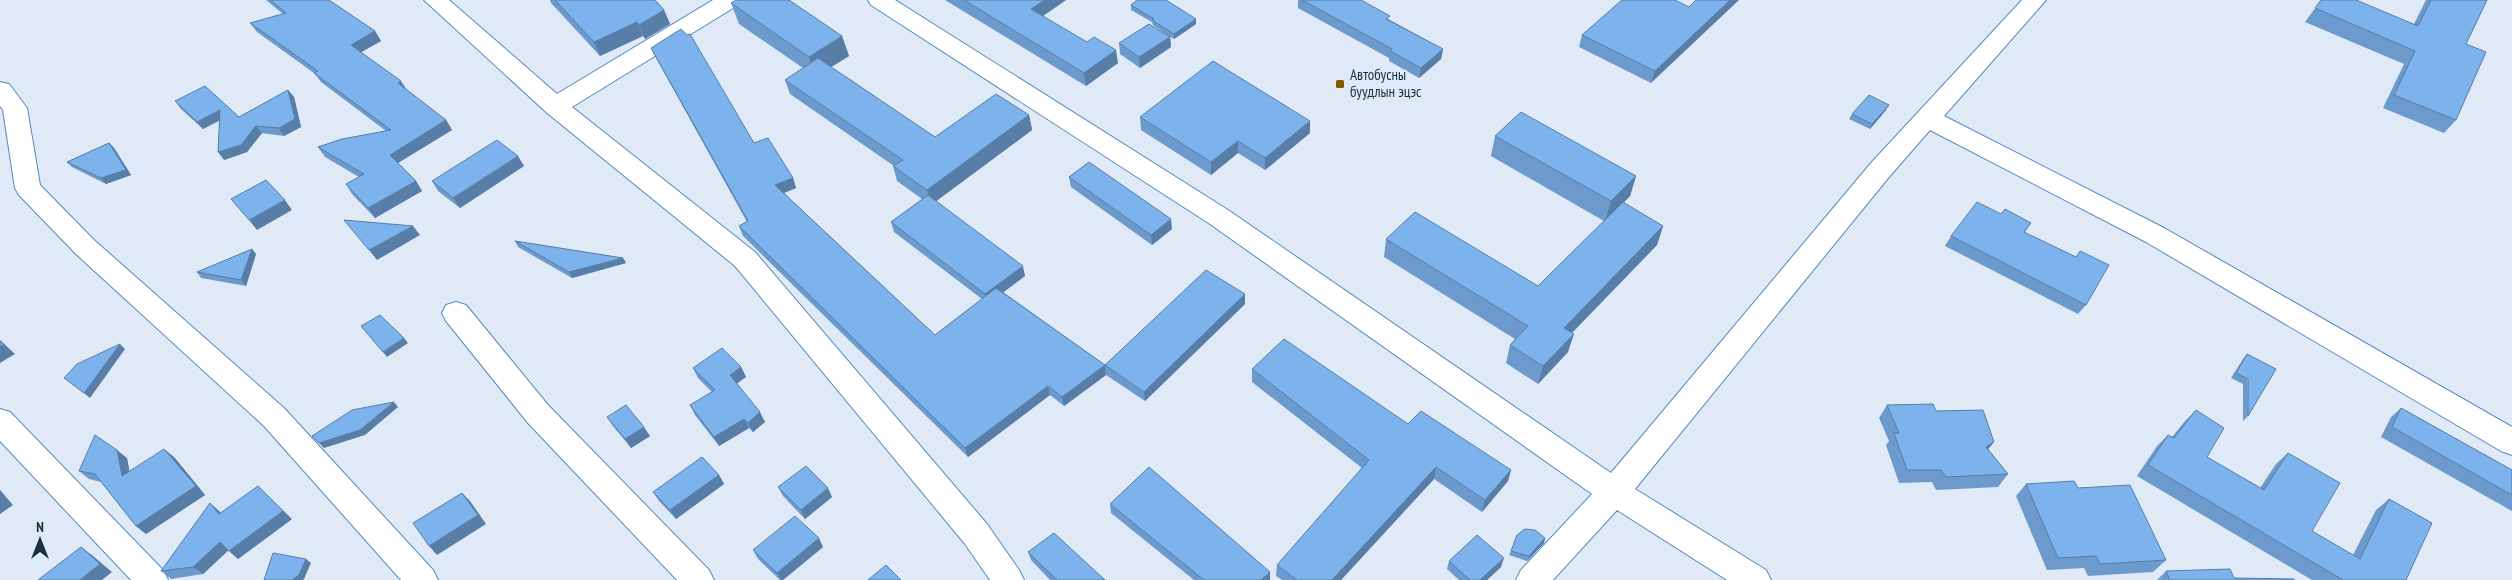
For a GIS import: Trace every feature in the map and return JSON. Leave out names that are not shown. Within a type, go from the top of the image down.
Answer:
[{"type":"street","points":[[435,0],[555,106],[744,259],[976,534],[1008,580]]},
{"type":"street","points":[[555,106],[730,0]]},
{"type":"street","points":[[879,0],[1219,217],[1614,492],[1755,580]]},
{"type":"street","points":[[1532,580],[1614,492],[1880,170],[2035,0]]},
{"type":"street","points":[[0,90],[15,108],[28,188],[85,247],[274,417],[422,580]]},
{"type":"street","points":[[1927,118],[2155,234],[2512,442]]},
{"type":"street","points":[[456,313],[538,414],[698,580]]},
{"type":"street","points":[[0,421],[152,580]]},
{"type":"building","points":[[271,0],[329,0],[375,31],[351,45],[401,81],[398,83],[446,120],[390,155],[416,181],[368,208],[346,184],[364,174],[318,147],[342,139],[391,130],[314,73],[318,71],[250,23],[286,13]]},
{"type":"building","points":[[555,0],[655,0],[664,10],[639,25],[637,22],[594,42]]},
{"type":"building","points":[[736,0],[789,0],[842,36],[809,57],[731,3]]},
{"type":"building","points":[[964,0],[1045,0],[1031,9],[1087,42],[1094,37],[1116,50],[1084,73]]},
{"type":"building","points":[[1137,0],[1166,0],[1196,19],[1174,34],[1131,5]]},
{"type":"building","points":[[1302,0],[1361,0],[1390,16],[1386,19],[1443,49],[1421,68],[1390,51],[1392,49]]},
{"type":"building","points":[[1622,0],[1675,0],[1689,7],[1696,0],[1730,0],[1655,71],[1582,35]]},
{"type":"building","points":[[2321,0],[2356,0],[2418,26],[2431,0],[2487,0],[2466,44],[2486,52],[2456,120],[2394,95],[2415,51],[2315,8]]},
{"type":"building","points":[[1149,24],[1170,37],[1139,57],[1119,43]]},
{"type":"building","points":[[681,29],[687,35],[690,34],[754,143],[768,138],[793,178],[775,185],[935,335],[996,288],[1105,365],[1062,397],[1048,386],[965,448],[739,226],[748,221],[651,48]]},
{"type":"building","points":[[818,58],[935,137],[996,94],[1029,115],[927,190],[893,166],[903,160],[785,80]]},
{"type":"building","points":[[1213,61],[1310,121],[1265,158],[1238,141],[1211,162],[1140,117]]},
{"type":"building","points":[[205,86],[239,117],[288,90],[295,119],[279,128],[256,126],[241,145],[218,152],[220,110],[197,122],[175,101]]},
{"type":"building","points":[[1869,95],[1889,105],[1872,124],[1852,114]]},
{"type":"building","points":[[1521,112],[1636,176],[1611,201],[1495,136]]},
{"type":"building","points":[[497,140],[518,156],[453,198],[432,181]]},
{"type":"building","points":[[109,143],[126,170],[101,178],[67,162]]},
{"type":"building","points":[[1089,162],[1171,219],[1151,235],[1069,177]]},
{"type":"building","points":[[266,180],[285,200],[249,220],[231,199]]},
{"type":"building","points":[[928,195],[1023,266],[985,294],[891,222]]},
{"type":"building","points":[[1623,202],[1663,226],[1564,328],[1574,334],[1543,366],[1510,345],[1528,326],[1386,239],[1415,212],[1538,286]]},
{"type":"building","points":[[1977,202],[2001,214],[2005,209],[2031,223],[2024,232],[2076,257],[2080,251],[2109,265],[2086,305],[1951,236]]},
{"type":"building","points":[[344,220],[413,226],[369,250]]},
{"type":"building","points":[[515,241],[623,258],[569,272]]},
{"type":"building","points":[[252,249],[241,280],[197,272]]},
{"type":"building","points":[[1206,270],[1245,294],[1144,392],[1105,365]]},
{"type":"building","points":[[380,315],[404,338],[383,352],[361,326]]},
{"type":"building","points":[[1284,339],[1408,424],[1421,411],[1511,470],[1485,500],[1436,467],[1332,580],[1297,580],[1277,565],[1369,460],[1252,369]]},
{"type":"building","points":[[120,344],[84,393],[64,378],[77,364]]},
{"type":"building","points":[[722,348],[741,367],[730,375],[760,412],[748,423],[744,419],[714,437],[690,405],[715,390],[693,368]]},
{"type":"building","points":[[2247,354],[2276,369],[2248,416],[2248,379],[2236,373]]},
{"type":"building","points":[[394,402],[360,430],[319,443],[312,436],[352,410]]},
{"type":"building","points":[[1933,404],[1936,411],[1983,410],[1994,442],[1986,447],[2008,474],[1946,477],[1941,470],[1907,470],[1894,433],[1899,433],[1887,405]]},
{"type":"building","points":[[626,405],[644,427],[625,439],[607,417]]},
{"type":"building","points":[[2401,408],[2512,470],[2512,495],[2392,427]]},
{"type":"building","points":[[2196,410],[2224,428],[2207,457],[2264,490],[2288,453],[2340,483],[2312,531],[2360,559],[2389,499],[2432,523],[2406,580],[2343,580],[2148,465],[2168,435],[2174,438]]},
{"type":"building","points":[[95,435],[117,450],[122,476],[164,449],[196,486],[136,526],[95,474],[79,471]]},
{"type":"building","points":[[702,457],[719,475],[670,510],[653,492]]},
{"type":"building","points":[[806,466],[828,488],[801,510],[778,487]]},
{"type":"building","points":[[1149,467],[1270,572],[1261,580],[1204,580],[1110,504]]},
{"type":"building","points":[[2074,481],[2078,488],[2130,485],[2166,560],[2100,564],[2096,556],[2058,558],[2026,484]]},
{"type":"building","points":[[258,486],[283,511],[229,551],[220,542],[193,567],[161,571],[210,503],[219,514]]},
{"type":"building","points":[[462,493],[478,515],[429,546],[413,523]]},
{"type":"building","points":[[795,516],[819,538],[777,573],[753,550]]},
{"type":"building","points":[[1525,529],[1535,530],[1545,538],[1529,556],[1511,551],[1517,535]]},
{"type":"building","points":[[1054,533],[1105,580],[1057,580],[1028,552]]},
{"type":"building","points":[[1477,535],[1504,558],[1480,580],[1470,580],[1449,561]]},
{"type":"building","points":[[81,547],[100,564],[80,580],[38,580]]},
{"type":"building","points":[[273,553],[306,559],[299,575],[292,580],[264,580]]},
{"type":"building","points":[[886,565],[901,580],[868,580]]},
{"type":"building","points":[[2230,569],[2234,578],[2294,580],[2170,580],[2166,571]]},
{"type":"place","name":"Автобусны буудлын эцэс","points":[[1340,84]]}]
